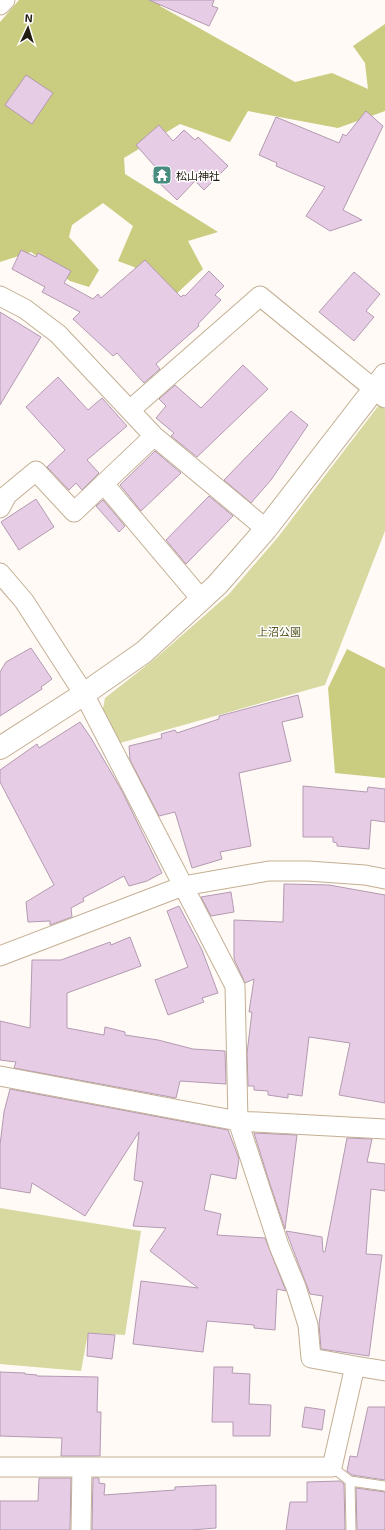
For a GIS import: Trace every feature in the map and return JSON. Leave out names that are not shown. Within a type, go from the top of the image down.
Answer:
[{"type":"street","points":[[0,5],[5,0]]},
{"type":"street","points":[[0,296],[25,310],[58,334],[154,436],[266,529]]},
{"type":"street","points":[[0,748],[84,694],[144,652],[202,600],[266,529],[381,387],[260,296],[130,410]]},
{"type":"street","points":[[2,498],[36,470],[74,512],[154,436]]},
{"type":"street","points":[[104,484],[202,600]]},
{"type":"street","points":[[0,573],[24,601],[84,694],[235,986],[238,1121],[279,1246],[296,1287],[308,1326],[311,1358],[385,1371]]},
{"type":"street","points":[[0,956],[183,886],[269,871],[308,871],[365,875],[385,879]]},
{"type":"street","points":[[0,1077],[238,1121],[385,1129]]},
{"type":"street","points":[[0,1467],[332,1467],[355,1366]]},
{"type":"street","points":[[82,1467],[82,1530]]},
{"type":"lane","points":[[332,1467],[350,1481],[385,1486]]},
{"type":"lane","points":[[350,1481],[351,1530]]},
{"type":"green space","points":[[19,0],[164,0],[160,6],[295,82],[332,73],[368,89],[365,63],[353,46],[385,24],[385,111],[338,128],[248,111],[230,142],[180,124],[124,158],[125,174],[218,232],[188,241],[203,269],[157,312],[162,290],[134,267],[118,261],[133,226],[103,203],[72,225],[69,237],[99,270],[89,287],[70,281],[31,252],[0,262],[0,22]]},
{"type":"green space","name":"上沼公園","points":[[379,405],[385,409],[385,531],[325,685],[120,743],[102,714],[105,698],[156,658],[229,594],[278,537]]},
{"type":"green space","points":[[347,649],[385,668],[385,778],[335,773],[328,688]]},
{"type":"green space","points":[[0,1208],[141,1231],[125,1335],[88,1333],[81,1371],[0,1364]]},
{"type":"building","points":[[149,0],[214,0],[212,6],[218,8],[209,26]]},
{"type":"building","points":[[26,75],[53,93],[32,124],[5,105]]},
{"type":"building","points":[[366,111],[383,126],[343,210],[362,220],[330,231],[306,216],[325,187],[276,166],[277,163],[259,155],[276,117],[339,143],[343,134],[346,136]]},
{"type":"building","points":[[159,125],[173,141],[184,130],[195,140],[198,137],[228,166],[204,190],[195,181],[177,200],[152,176],[158,170],[136,145]]},
{"type":"building","points":[[21,250],[36,257],[38,253],[71,271],[64,283],[93,299],[98,294],[101,298],[145,260],[181,297],[183,295],[185,296],[209,271],[224,286],[215,295],[221,300],[198,324],[199,326],[156,364],[160,369],[144,383],[117,353],[113,356],[73,319],[80,312],[42,292],[45,287],[12,269]]},
{"type":"building","points":[[354,272],[380,294],[366,311],[374,317],[354,341],[319,312]]},
{"type":"building","points":[[0,312],[41,337],[0,405]]},
{"type":"building","points":[[243,365],[268,389],[197,457],[171,436],[174,433],[156,418],[166,406],[159,399],[175,385],[201,408]]},
{"type":"building","points":[[58,377],[88,410],[102,398],[127,426],[87,460],[99,473],[82,490],[76,483],[69,490],[47,467],[65,450],[26,407]]},
{"type":"building","points":[[291,411],[308,425],[271,480],[251,503],[224,480]]},
{"type":"building","points":[[155,451],[181,473],[141,511],[120,485]]},
{"type":"building","points":[[209,496],[233,516],[186,564],[166,540]]},
{"type":"building","points":[[36,499],[54,527],[19,550],[1,522]]},
{"type":"building","points":[[103,500],[125,526],[119,532],[96,506]]},
{"type":"building","points":[[31,648],[52,679],[41,687],[42,689],[0,716],[0,672],[6,662]]},
{"type":"building","points":[[298,695],[303,717],[282,722],[291,761],[239,773],[251,846],[220,852],[222,859],[192,868],[175,812],[159,816],[130,760],[129,746],[162,738],[161,734],[175,730],[177,733],[219,719],[219,716]]},
{"type":"building","points":[[80,722],[122,791],[162,873],[147,881],[129,886],[124,876],[83,898],[84,901],[71,908],[72,917],[50,925],[50,921],[28,922],[26,902],[54,885],[0,782],[0,770],[37,744],[39,748]]},
{"type":"building","points":[[303,786],[367,792],[368,787],[385,789],[385,822],[371,820],[369,849],[337,846],[337,843],[333,842],[333,837],[303,837]]},
{"type":"building","points":[[284,884],[329,885],[385,895],[385,1103],[339,1095],[350,1043],[309,1037],[302,1096],[288,1094],[288,1098],[268,1095],[268,1091],[254,1090],[254,1086],[248,1086],[247,1053],[252,1012],[249,1012],[254,979],[245,983],[234,959],[234,920],[283,922]]},
{"type":"building","points":[[231,892],[234,912],[211,916],[201,897]]},
{"type":"building","points":[[179,906],[202,950],[218,993],[202,998],[204,1002],[168,1015],[155,980],[188,967],[167,911]]},
{"type":"building","points":[[130,937],[141,966],[67,993],[67,1028],[104,1035],[105,1027],[125,1032],[125,1035],[158,1040],[193,1049],[225,1051],[226,1084],[180,1081],[176,1098],[14,1068],[16,1062],[0,1060],[0,1021],[30,1028],[32,960],[61,960],[110,942],[111,945]]},
{"type":"building","points":[[10,1089],[228,1130],[239,1159],[236,1179],[211,1174],[204,1210],[221,1214],[217,1235],[265,1238],[286,1291],[277,1289],[275,1330],[254,1328],[254,1325],[207,1321],[203,1352],[133,1344],[141,1281],[198,1288],[150,1251],[166,1228],[133,1226],[143,1182],[134,1180],[139,1132],[85,1216],[32,1183],[30,1193],[0,1188],[0,1145],[4,1112]]},
{"type":"building","points":[[254,1133],[297,1135],[285,1229],[269,1181]]},
{"type":"building","points":[[347,1138],[372,1139],[367,1162],[385,1164],[385,1191],[371,1189],[366,1254],[382,1255],[369,1356],[321,1349],[319,1324],[323,1296],[310,1294],[286,1231],[322,1237],[323,1252],[325,1252]]},
{"type":"building","points":[[88,1333],[115,1335],[112,1359],[87,1356]]},
{"type":"building","points":[[214,1367],[233,1367],[232,1373],[250,1374],[249,1404],[271,1405],[270,1436],[233,1436],[233,1422],[212,1422]]},
{"type":"building","points":[[0,1372],[25,1373],[37,1376],[98,1377],[97,1412],[101,1412],[100,1456],[61,1456],[62,1438],[0,1436]]},
{"type":"building","points":[[305,1407],[325,1410],[322,1430],[302,1427]]},
{"type":"building","points":[[368,1407],[385,1407],[385,1480],[352,1475],[347,1471],[350,1456],[357,1457]]},
{"type":"building","points":[[39,1478],[71,1478],[70,1530],[0,1530],[0,1501],[38,1501]]},
{"type":"building","points":[[93,1478],[99,1478],[99,1483],[105,1484],[104,1495],[175,1490],[175,1487],[216,1485],[216,1528],[191,1530],[92,1530]]},
{"type":"building","points":[[340,1481],[344,1484],[345,1530],[286,1530],[290,1502],[307,1502],[307,1482]]},
{"type":"building","points":[[356,1488],[385,1492],[385,1530],[357,1530]]},
{"type":"place","name":"松山神社","points":[[162,175]]}]
